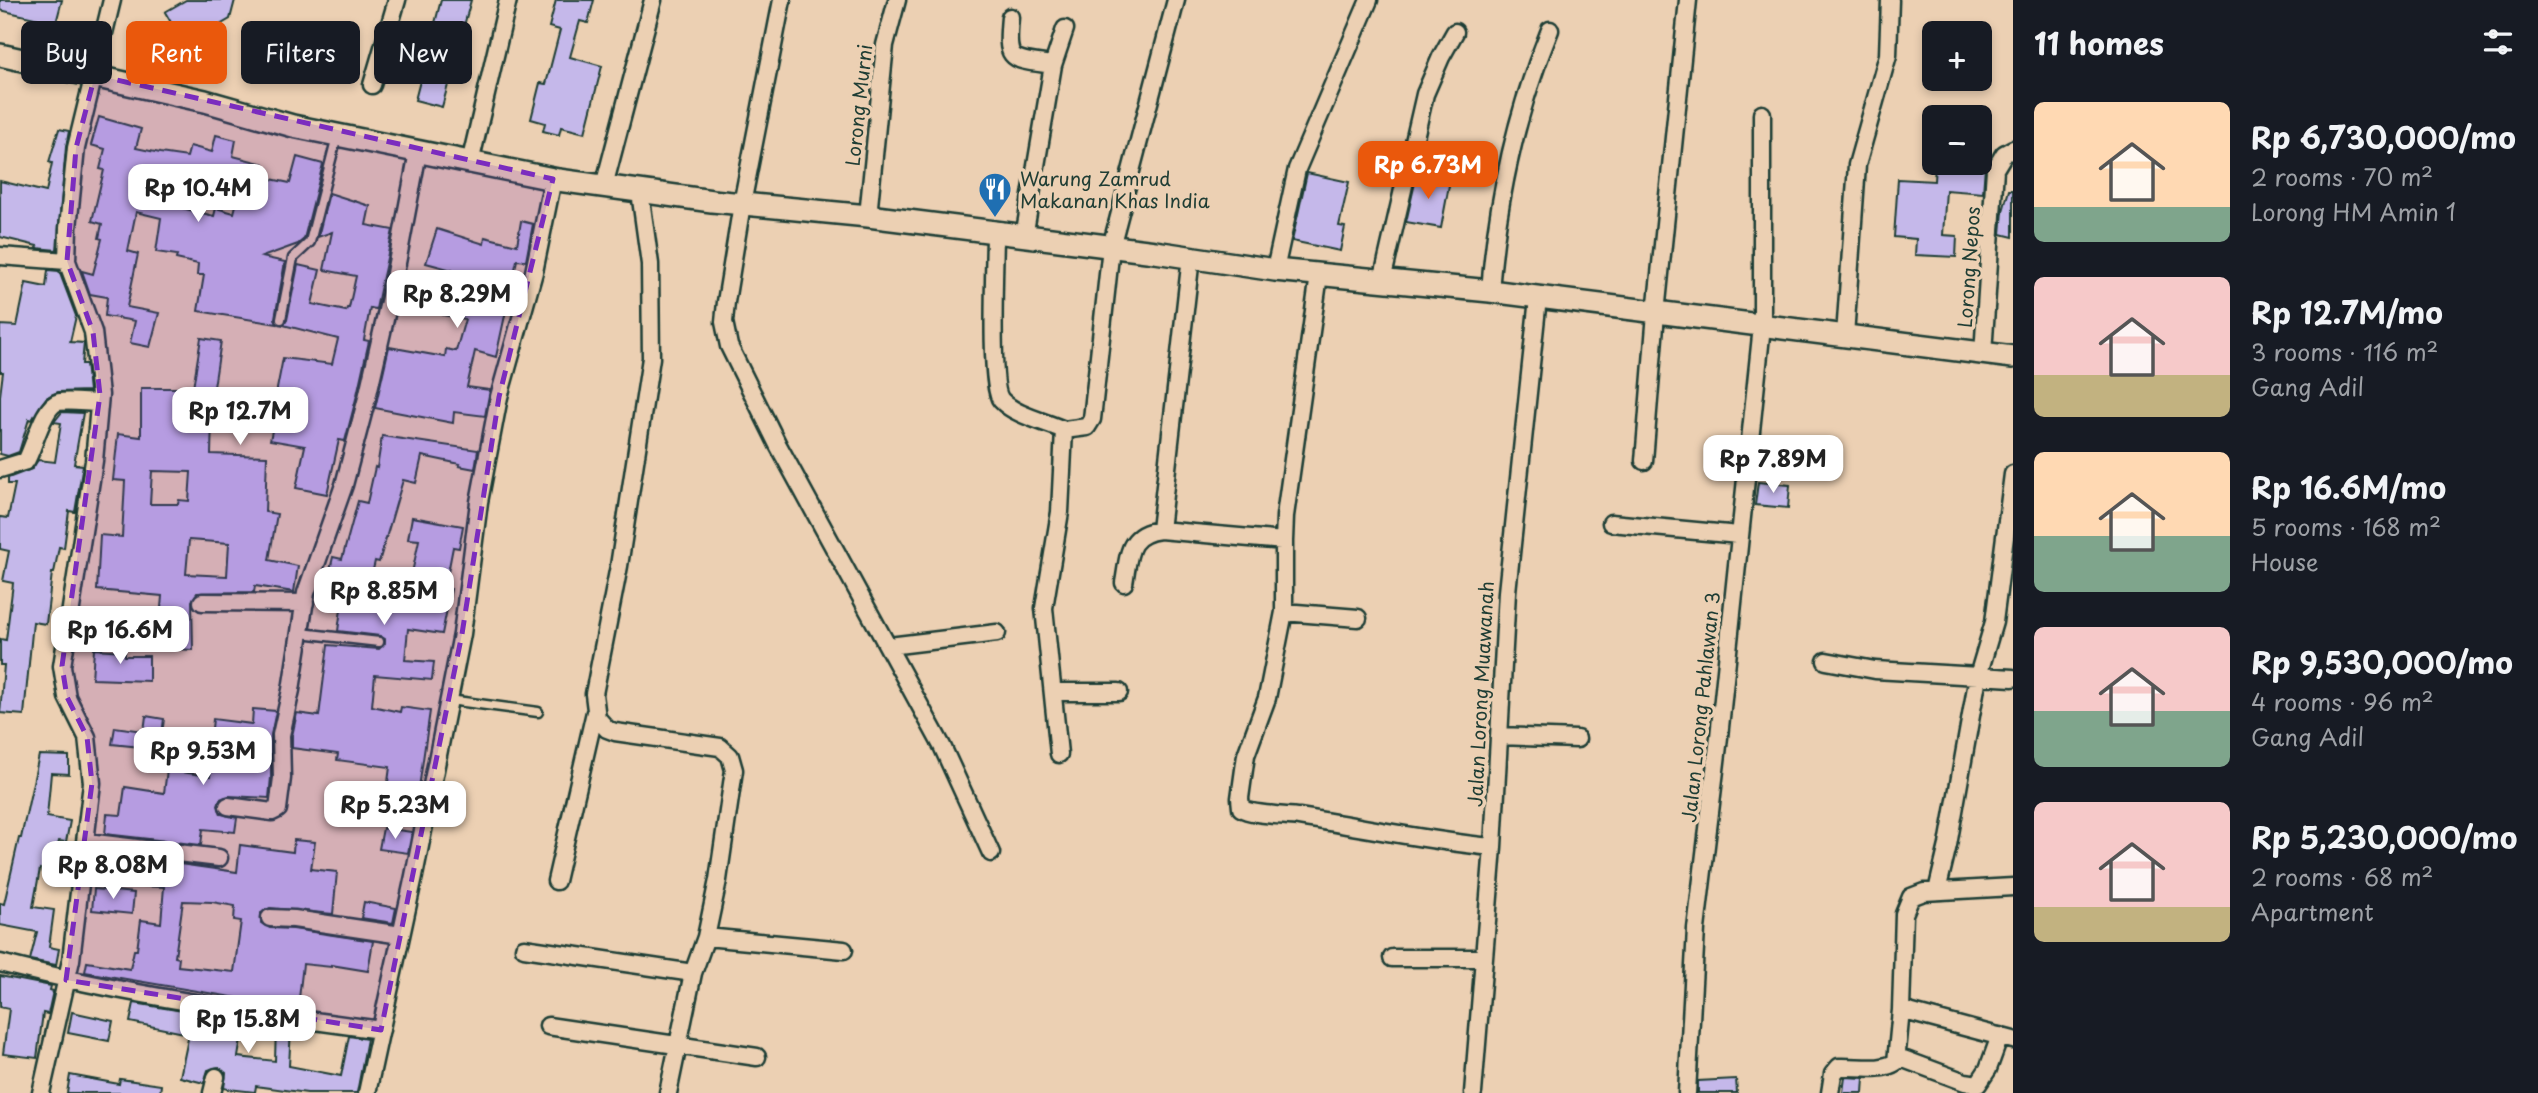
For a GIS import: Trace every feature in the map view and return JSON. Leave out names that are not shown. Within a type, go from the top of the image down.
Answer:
[{"type":"main road","points":[[0,54],[21,59]]},
{"type":"main road","points":[[112,79],[337,136],[553,179],[640,192],[868,216],[1275,270],[1490,291],[2013,357]]},
{"type":"street","points":[[107,21],[112,0]]},
{"type":"street","points":[[372,85],[397,0]]},
{"type":"street","points":[[470,163],[508,0]]},
{"type":"street","points":[[604,186],[653,0]]},
{"type":"street","points":[[782,0],[742,204],[725,314],[729,346],[778,445],[942,746],[991,853]]},
{"type":"street","name":"Lorong Murni","points":[[868,216],[885,45],[897,0]]},
{"type":"street","points":[[995,233],[993,352],[998,395],[1017,411],[1064,430],[1087,427],[1094,413],[1111,247],[1176,0]]},
{"type":"street","points":[[1275,270],[1297,169],[1369,0]]},
{"type":"street","points":[[1644,461],[1656,313],[1688,0]]},
{"type":"street","points":[[1844,336],[1857,165],[1888,55],[1890,0]]},
{"type":"street","points":[[1010,17],[1007,48],[1012,55],[1026,62],[1053,65]]},
{"type":"street","points":[[1024,237],[1053,65],[1065,29]]},
{"type":"street","points":[[1490,291],[1493,253],[1509,150],[1534,69],[1550,30]]},
{"type":"street","points":[[1382,281],[1425,94],[1455,32]]},
{"type":"street","points":[[41,1093],[66,980],[87,842],[92,783],[88,737],[64,689],[61,666],[94,461],[99,403],[93,332],[67,261],[76,148],[93,84]]},
{"type":"street","name":"Jalan Lorong Pahlawan 3","points":[[1687,1093],[1696,929],[1762,326],[1762,114]]},
{"type":"street","name":"Lorong Nepos","points":[[1983,354],[1995,169],[2004,153],[2013,149]]},
{"type":"street","points":[[228,806],[266,812],[278,808],[282,778],[279,748],[305,603],[344,485],[367,398],[393,285],[418,152]]},
{"type":"street","points":[[367,1093],[462,634],[479,502],[496,410],[534,272],[553,179]]},
{"type":"street","points":[[556,881],[595,712],[595,685],[619,566],[651,358],[650,264],[640,192]]},
{"type":"street","points":[[0,256],[67,261]]},
{"type":"street","points":[[1160,530],[1191,257]]},
{"type":"street","points":[[1319,275],[1285,516],[1284,612],[1267,698],[1247,755],[1240,798],[1241,809],[1380,829],[1442,842],[1493,847]]},
{"type":"street","name":"Jalan Lorong Muawanah","points":[[1473,1093],[1493,847],[1507,592],[1538,298]]},
{"type":"street","points":[[0,469],[26,461],[40,427],[53,405],[60,402],[99,403]]},
{"type":"street","points":[[1059,754],[1044,608],[1060,512],[1064,430]]},
{"type":"street","points":[[1937,891],[1948,845],[1978,676],[1994,622],[2013,474]]},
{"type":"street","points":[[1611,523],[1739,535]]},
{"type":"street","points":[[1125,583],[1129,555],[1137,538],[1143,533],[1160,530],[1284,541]]},
{"type":"street","points":[[202,601],[305,603]]},
{"type":"street","points":[[1284,612],[1358,618]]},
{"type":"street","points":[[889,646],[997,633]]},
{"type":"street","points":[[1826,661],[1875,670],[2013,678]]},
{"type":"street","points":[[1053,691],[1119,692]]},
{"type":"street","points":[[595,712],[601,723],[615,732],[712,744],[724,749],[730,756],[734,771],[718,880],[706,937],[693,973],[668,1093]]},
{"type":"street","points":[[1499,736],[1577,739]]},
{"type":"street","points":[[87,842],[219,858]]},
{"type":"street","points":[[1830,1093],[1836,1069],[1890,1065],[1896,1062],[1906,905],[1915,895],[1937,891],[2013,887]]},
{"type":"street","points":[[271,918],[401,935]]},
{"type":"street","points":[[706,937],[844,950]]},
{"type":"street","points":[[524,948],[693,973]]},
{"type":"street","points":[[1392,958],[1484,958]]},
{"type":"street","points":[[0,963],[66,980],[245,1012],[381,1030]]},
{"type":"street","points":[[1898,1057],[1965,1082],[1978,1084],[2006,1038],[1901,1010]]},
{"type":"street","points":[[548,1026],[757,1057]]},
{"type":"lane","points":[[281,319],[293,258],[310,242],[337,136]]},
{"type":"lane","points":[[300,633],[379,642]]},
{"type":"lane","points":[[449,700],[538,712]]},
{"type":"highlighted area","points":[[95,75],[553,179],[499,397],[462,634],[381,1030],[66,980],[92,783],[87,737],[67,697],[62,666],[100,395],[93,332],[67,261],[76,148]]},
{"type":"building","points":[[0,0],[62,0],[57,21],[0,10]]},
{"type":"building","points":[[186,0],[235,0],[230,19],[227,21],[170,21],[165,12]]},
{"type":"building","points":[[441,0],[471,0],[465,21],[436,21]]},
{"type":"building","points":[[556,0],[594,0],[588,23],[580,21],[570,57],[602,66],[585,133],[561,127],[559,135],[543,131],[545,123],[531,119],[540,83],[546,84],[560,30],[549,27]]},
{"type":"building","points":[[419,84],[448,84],[442,107],[415,100]]},
{"type":"building","points":[[99,117],[141,129],[136,148],[160,153],[187,157],[190,146],[212,152],[216,135],[236,140],[233,156],[264,164],[261,177],[290,183],[297,157],[323,164],[304,239],[298,244],[262,257],[285,262],[275,318],[277,324],[198,311],[204,275],[197,275],[198,264],[176,259],[177,255],[156,252],[161,218],[136,212],[128,251],[138,254],[127,307],[159,313],[150,347],[130,343],[135,321],[105,316],[107,297],[90,294],[82,271],[93,274],[102,239],[99,238],[102,224],[92,221],[104,170],[100,169],[105,149],[91,145]],"holes":[[[198,168],[243,178],[234,213],[216,208],[214,216],[182,208],[190,178],[195,180]]]},
{"type":"building","points":[[59,129],[69,131],[57,250],[36,248],[37,246],[0,237],[0,181],[46,192],[52,163],[49,162]]},
{"type":"building","points":[[1307,173],[1349,182],[1339,226],[1345,227],[1340,251],[1292,241]]},
{"type":"building","points":[[1417,174],[1450,180],[1441,228],[1406,222]]},
{"type":"building","points":[[1934,175],[1984,175],[1983,193],[1946,190],[1943,235],[1957,236],[1956,257],[1915,255],[1916,239],[1894,237],[1898,179],[1934,181]]},
{"type":"building","points":[[2009,190],[2013,190],[2013,237],[2001,234],[2003,211]]},
{"type":"building","points":[[329,193],[370,206],[366,225],[393,230],[376,309],[370,308],[364,340],[369,341],[357,395],[345,441],[339,440],[327,494],[296,488],[305,446],[270,440],[273,426],[212,419],[211,454],[267,456],[265,512],[277,514],[269,560],[298,566],[294,592],[255,586],[254,592],[197,593],[192,601],[193,650],[173,649],[174,621],[160,620],[162,596],[97,590],[100,535],[122,537],[125,481],[113,480],[118,434],[141,437],[141,388],[193,388],[201,338],[221,341],[214,387],[276,394],[283,358],[332,364],[338,339],[283,325],[287,320],[298,265],[320,270],[312,304],[346,311],[349,308],[356,276],[324,270],[332,232],[318,237]],"holes":[[[152,471],[191,472],[189,501],[179,500],[178,504],[150,504]],[[189,540],[229,543],[227,576],[186,574]]]},
{"type":"building","points":[[521,221],[533,224],[526,261],[517,260],[496,357],[475,351],[467,387],[490,390],[485,416],[454,412],[453,423],[375,408],[389,347],[445,357],[446,349],[456,351],[465,319],[443,315],[452,270],[426,263],[437,229],[484,244],[485,237],[517,245]]},
{"type":"building","points":[[48,270],[59,271],[76,316],[70,342],[84,343],[82,364],[86,364],[89,391],[58,392],[46,398],[32,420],[29,419],[19,452],[8,456],[0,454],[0,396],[3,372],[0,372],[0,325],[17,326],[26,283],[46,287]]},
{"type":"building","points":[[62,412],[83,413],[74,464],[83,465],[75,512],[69,511],[64,548],[59,547],[52,573],[46,624],[33,622],[24,715],[0,713],[4,665],[0,665],[0,639],[6,640],[13,583],[3,581],[9,551],[0,549],[0,517],[8,518],[15,484],[8,484],[8,478],[32,469],[38,460],[55,462],[61,423],[54,422]]},
{"type":"building","points":[[382,436],[478,450],[475,469],[422,456],[416,483],[403,480],[379,562],[375,561],[366,601],[397,605],[402,577],[411,578],[419,540],[408,539],[412,517],[463,526],[459,548],[453,547],[445,588],[451,589],[442,634],[408,629],[405,660],[434,662],[432,680],[375,675],[372,706],[400,712],[401,707],[430,711],[417,802],[386,797],[390,767],[337,760],[338,754],[292,748],[297,713],[319,716],[328,645],[379,649],[385,643],[385,639],[380,636],[338,631],[344,587],[327,583],[333,557],[342,559],[358,501],[367,503],[375,467],[377,468]]},
{"type":"building","points":[[1758,482],[1790,485],[1788,508],[1755,505]]},
{"type":"building","points":[[94,649],[125,651],[125,656],[149,656],[149,681],[92,679]]},
{"type":"building","points":[[253,709],[276,711],[271,735],[269,798],[229,796],[220,799],[218,805],[221,814],[237,818],[235,832],[203,829],[201,845],[105,834],[107,814],[121,815],[125,787],[164,793],[167,770],[210,776],[215,739],[211,738],[213,719],[252,724]]},
{"type":"building","points":[[146,716],[164,719],[160,749],[112,744],[115,727],[144,731]]},
{"type":"building","points":[[39,755],[69,756],[69,774],[51,773],[47,817],[70,821],[66,842],[59,841],[52,871],[40,869],[33,907],[54,910],[49,947],[59,949],[56,965],[30,960],[37,932],[0,925],[0,903],[4,904]]},
{"type":"building","points":[[383,828],[412,832],[408,853],[379,849]]},
{"type":"building","points":[[294,840],[315,842],[311,869],[337,872],[333,914],[270,908],[261,913],[261,923],[270,928],[373,941],[368,971],[303,964],[298,1007],[85,972],[87,962],[130,969],[134,950],[137,950],[141,920],[161,923],[164,887],[142,886],[144,859],[237,872],[240,845],[293,852]],"holes":[[[183,901],[235,906],[234,920],[241,921],[234,972],[178,966],[179,958],[175,957]]]},
{"type":"building","points":[[94,889],[134,893],[132,914],[92,910]]},
{"type":"building","points":[[364,902],[396,908],[393,923],[361,918]]},
{"type":"building","points":[[0,976],[51,986],[50,990],[53,991],[48,1014],[43,1013],[37,1058],[3,1054],[9,1009],[0,1007]]},
{"type":"building","points":[[134,1003],[244,1021],[238,1057],[275,1061],[276,1026],[291,1028],[289,1066],[341,1076],[349,1036],[367,1039],[357,1093],[307,1093],[256,1086],[255,1092],[228,1089],[224,1088],[226,1073],[218,1067],[208,1070],[204,1083],[180,1077],[189,1034],[130,1022]]},
{"type":"building","points":[[72,1012],[113,1021],[109,1041],[68,1033]]},
{"type":"building","points":[[70,1075],[119,1084],[120,1079],[161,1085],[160,1093],[67,1093]]},
{"type":"building","points":[[1845,1077],[1864,1078],[1863,1093],[1843,1093]]},
{"type":"building","points":[[1736,1079],[1737,1093],[1698,1093],[1698,1081]]},
{"type":"place","name":"Warung Zamrud Makanan Khas India","points":[[995,219]]}]
